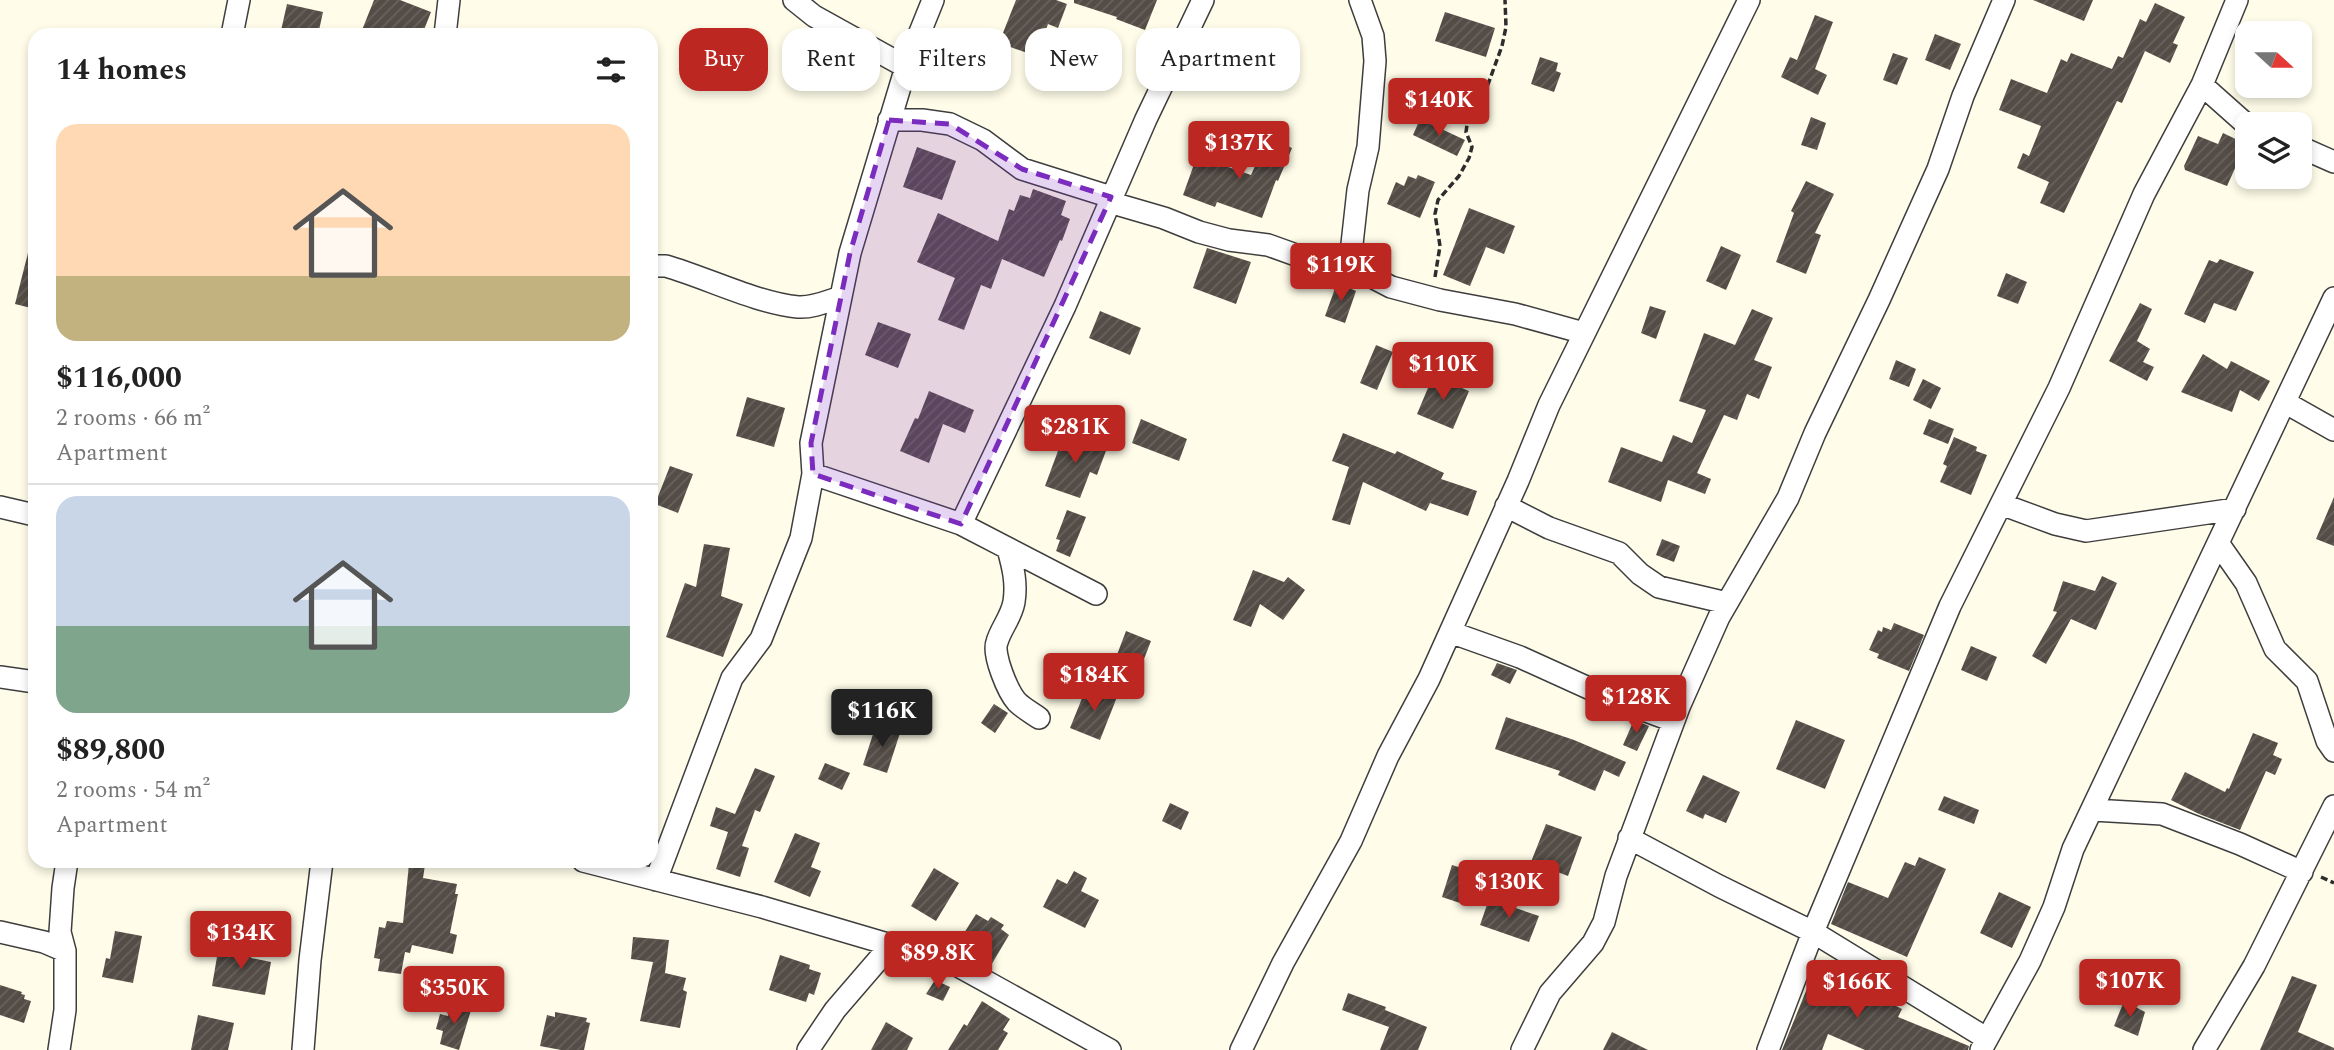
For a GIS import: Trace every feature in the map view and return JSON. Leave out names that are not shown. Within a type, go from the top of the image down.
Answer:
[{"type":"street","points":[[233,28],[239,0]]},
{"type":"street","points":[[446,28],[449,0]]},
{"type":"street","points":[[794,0],[814,16],[894,60]]},
{"type":"street","points":[[922,28],[933,0]]},
{"type":"street","points":[[961,524],[1065,306],[1110,199],[1203,0]]},
{"type":"street","points":[[1360,0],[1373,36],[1374,87],[1368,148],[1358,190],[1351,253],[1359,268],[1391,287],[1440,300],[1515,314],[1584,333]]},
{"type":"street","points":[[1241,1050],[1283,963],[1351,841],[1388,756],[1429,679],[1549,405],[1749,0]]},
{"type":"street","points":[[1522,1050],[1550,993],[1593,943],[1604,922],[1629,838],[1673,721],[1727,603],[1788,498],[1815,433],[1874,313],[1938,169],[1963,96],[2004,0]]},
{"type":"street","points":[[1768,1050],[1813,932],[1950,607],[2059,388],[2144,194],[2202,85],[2237,0]]},
{"type":"street","points":[[2202,85],[2235,114]]},
{"type":"street","points":[[656,880],[732,678],[761,639],[801,538],[813,474],[811,443],[850,253],[898,91]]},
{"type":"street","points":[[889,121],[922,120],[950,124],[983,140],[1023,169],[1199,232],[1229,240],[1268,244],[1321,264],[1368,275]]},
{"type":"street","points":[[2312,152],[2334,162]]},
{"type":"street","points":[[658,266],[666,266],[758,298],[799,307],[841,297]]},
{"type":"street","points":[[1629,838],[1813,932],[1984,1044],[2030,961],[2053,907],[2073,849],[2334,299]]},
{"type":"street","points":[[2286,403],[2334,430]]},
{"type":"street","points":[[813,474],[961,524],[1096,594]]},
{"type":"street","points":[[2001,504],[2055,524],[2086,531],[2235,509]]},
{"type":"street","points":[[1506,506],[1549,528],[1619,553],[1640,574],[1659,587],[1727,603]]},
{"type":"street","points":[[0,507],[28,514]]},
{"type":"street","points":[[2218,542],[2246,583],[2275,649],[2306,681],[2327,741],[2334,751]]},
{"type":"street","points":[[1008,548],[1016,582],[1014,604],[997,641],[996,651],[1000,668],[1016,701],[1039,719]]},
{"type":"street","points":[[1450,632],[1520,657],[1606,696],[1673,721]]},
{"type":"street","points":[[0,677],[28,681]]},
{"type":"street","points":[[2204,1050],[2254,966],[2334,806]]},
{"type":"street","points":[[2093,810],[2162,814],[2240,844],[2302,872]]},
{"type":"street","points":[[59,1050],[65,1010],[65,951],[60,932],[66,868]]},
{"type":"street","points":[[303,1050],[320,868]]},
{"type":"street","points":[[610,868],[762,906],[891,945],[931,951],[1110,1050]]},
{"type":"street","points":[[0,932],[44,942],[65,951]]},
{"type":"street","points":[[808,1050],[835,1010],[891,945]]},
{"type":"path","points":[[1440,300],[1434,274],[1440,246],[1435,214],[1438,200],[1459,176],[1469,158],[1472,147],[1466,132],[1467,125],[1482,97],[1502,46],[1506,26],[1505,0]]},
{"type":"highlighted area","points":[[889,120],[950,124],[1022,169],[1111,197],[961,524],[813,474],[811,443],[850,253]]},
{"type":"building","points":[[374,0],[400,0],[431,12],[425,28],[363,28]]},
{"type":"building","points":[[1016,0],[1056,0],[1067,4],[1058,28],[1048,24],[1046,28],[1025,28],[1025,52],[1011,47],[1011,28],[1005,28]]},
{"type":"building","points":[[1074,0],[1157,0],[1146,28],[1074,3]]},
{"type":"building","points":[[2033,0],[2093,0],[2084,21]]},
{"type":"building","points":[[2155,3],[2185,17],[2173,43],[2178,45],[2170,63],[2145,51],[2122,103],[2117,101],[2064,213],[2040,203],[2049,182],[2017,168],[2023,153],[2029,156],[2041,126],[1999,110],[2011,79],[2047,93],[2061,59],[2067,62],[2071,53],[2112,69],[2118,56],[2123,58],[2140,19],[2146,22]]},
{"type":"building","points":[[287,4],[323,12],[320,28],[282,28]]},
{"type":"building","points":[[1445,12],[1495,28],[1486,57],[1435,41]]},
{"type":"building","points":[[1815,15],[1833,22],[1815,69],[1827,75],[1818,95],[1781,77],[1790,57],[1797,60]]},
{"type":"building","points":[[1935,34],[1961,44],[1950,70],[1925,60]]},
{"type":"building","points":[[1893,53],[1908,58],[1897,85],[1883,80]]},
{"type":"building","points":[[1540,57],[1558,63],[1556,71],[1561,73],[1554,92],[1531,84]]},
{"type":"building","points":[[1811,117],[1826,123],[1817,150],[1801,145]]},
{"type":"building","points":[[1420,119],[1465,140],[1457,156],[1413,135]]},
{"type":"building","points":[[2223,133],[2235,139],[2235,168],[2227,186],[2185,170],[2184,166],[2198,136],[2218,144]]},
{"type":"building","points":[[1268,137],[1292,148],[1278,181],[1276,180],[1262,218],[1217,202],[1215,207],[1183,195],[1197,156],[1251,175]]},
{"type":"building","points":[[917,147],[956,161],[942,200],[903,187]]},
{"type":"building","points":[[1418,175],[1435,182],[1420,218],[1387,204],[1396,182],[1404,186],[1408,176],[1416,179]]},
{"type":"building","points":[[1806,181],[1834,194],[1815,233],[1821,235],[1806,274],[1776,262],[1794,213],[1791,211]]},
{"type":"building","points":[[1033,189],[1066,201],[1061,215],[1070,219],[1044,277],[1002,259],[991,289],[981,285],[964,330],[938,320],[955,278],[917,262],[938,213],[998,241],[1009,209],[1014,211],[1020,195],[1030,198]]},
{"type":"building","points":[[1469,208],[1515,226],[1504,254],[1486,247],[1470,286],[1443,275]]},
{"type":"building","points":[[1721,246],[1741,255],[1726,290],[1706,281]]},
{"type":"building","points":[[1207,248],[1251,262],[1236,304],[1193,288]]},
{"type":"building","points":[[28,253],[28,307],[15,304]]},
{"type":"building","points":[[2220,259],[2254,272],[2236,311],[2214,303],[2205,323],[2184,314],[2209,260],[2217,263]]},
{"type":"building","points":[[2006,273],[2027,282],[2018,304],[1997,296]]},
{"type":"building","points":[[1337,283],[1356,291],[1345,323],[1325,316]]},
{"type":"building","points":[[2140,303],[2152,309],[2137,341],[2150,349],[2143,362],[2154,367],[2147,381],[2109,361]]},
{"type":"building","points":[[1650,306],[1666,311],[1656,339],[1641,333]]},
{"type":"building","points":[[1752,309],[1773,318],[1754,360],[1772,367],[1759,399],[1747,394],[1737,420],[1724,415],[1697,473],[1711,479],[1705,494],[1668,480],[1661,502],[1608,482],[1621,447],[1662,462],[1673,435],[1692,443],[1706,410],[1679,401],[1704,333],[1735,345]]},
{"type":"building","points":[[1100,311],[1141,328],[1130,355],[1089,338]]},
{"type":"building","points":[[878,322],[911,334],[898,368],[865,355]]},
{"type":"building","points":[[1376,345],[1393,352],[1377,390],[1360,383]]},
{"type":"building","points":[[2203,354],[2227,369],[2231,361],[2270,381],[2259,401],[2240,390],[2232,412],[2181,392]]},
{"type":"building","points":[[1896,360],[1916,369],[1909,387],[1889,379]]},
{"type":"building","points":[[1433,376],[1469,391],[1453,429],[1417,414]]},
{"type":"building","points":[[1923,379],[1941,388],[1931,409],[1913,400]]},
{"type":"building","points":[[929,391],[974,410],[965,433],[943,424],[929,463],[900,451],[915,418],[918,419]]},
{"type":"building","points":[[747,397],[785,408],[774,447],[736,436]]},
{"type":"building","points":[[1141,419],[1187,439],[1179,461],[1132,443]]},
{"type":"building","points":[[1929,419],[1954,429],[1948,444],[1923,434]]},
{"type":"building","points":[[1065,432],[1107,448],[1097,475],[1090,472],[1080,498],[1045,486]]},
{"type":"building","points":[[1343,433],[1395,454],[1397,451],[1444,473],[1441,479],[1477,491],[1468,516],[1430,503],[1426,511],[1363,482],[1350,525],[1332,520],[1349,467],[1332,461]]},
{"type":"building","points":[[1954,437],[1977,447],[1976,451],[1987,455],[1971,495],[1940,482],[1947,466],[1943,464]]},
{"type":"building","points":[[670,466],[693,474],[678,513],[658,505],[658,496]]},
{"type":"building","points":[[2334,497],[2334,546],[2316,539]]},
{"type":"building","points":[[1067,510],[1086,517],[1070,557],[1056,551],[1060,540],[1056,539]]},
{"type":"building","points":[[1662,539],[1680,546],[1674,562],[1656,555]]},
{"type":"building","points":[[704,544],[730,548],[721,596],[743,604],[723,657],[666,637],[685,583],[696,587]]},
{"type":"building","points":[[1253,570],[1284,582],[1288,577],[1305,590],[1283,620],[1260,604],[1251,627],[1233,620]]},
{"type":"building","points":[[2102,576],[2117,583],[2096,630],[2071,619],[2046,664],[2032,656],[2057,612],[2053,611],[2063,581],[2095,591]]},
{"type":"building","points":[[1894,623],[1924,635],[1909,671],[1877,658],[1879,654],[1869,650],[1878,630],[1882,632],[1883,627],[1891,630]]},
{"type":"building","points":[[1126,631],[1151,641],[1132,690],[1107,681]]},
{"type":"building","points":[[1971,646],[1997,657],[1987,681],[1961,670]]},
{"type":"building","points":[[1497,663],[1517,670],[1510,684],[1491,675]]},
{"type":"building","points":[[1087,686],[1117,697],[1100,740],[1070,728]]},
{"type":"building","points":[[994,704],[1008,713],[995,733],[981,723]]},
{"type":"building","points":[[1506,717],[1574,740],[1626,762],[1619,777],[1604,770],[1595,791],[1558,775],[1560,771],[1495,749]]},
{"type":"building","points":[[1634,720],[1649,726],[1637,751],[1623,745]]},
{"type":"building","points":[[1796,720],[1845,740],[1825,789],[1776,769]]},
{"type":"building","points":[[876,725],[900,733],[887,773],[863,765]]},
{"type":"building","points":[[2253,733],[2278,743],[2273,755],[2282,759],[2275,775],[2266,771],[2240,830],[2171,800],[2185,772],[2225,792],[2229,789]]},
{"type":"building","points":[[825,763],[850,773],[842,790],[818,779]]},
{"type":"building","points":[[755,768],[775,776],[760,812],[755,810],[742,846],[749,848],[740,877],[716,869],[728,832],[710,826],[716,807],[735,814]]},
{"type":"building","points":[[1703,775],[1740,792],[1726,823],[1705,814],[1703,819],[1686,811]]},
{"type":"building","points":[[1944,796],[1979,810],[1974,824],[1938,810]]},
{"type":"building","points":[[1170,803],[1189,812],[1181,830],[1162,821]]},
{"type":"building","points":[[1546,824],[1582,837],[1568,876],[1531,862]]},
{"type":"building","points":[[795,833],[820,843],[811,867],[821,871],[810,897],[774,882]]},
{"type":"building","points":[[1919,857],[1946,869],[1907,957],[1831,924],[1848,882],[1888,898],[1905,862],[1915,866]]},
{"type":"building","points":[[1452,865],[1480,874],[1469,906],[1442,897]]},
{"type":"building","points":[[409,868],[425,868],[423,878],[457,884],[455,894],[458,894],[450,933],[457,935],[453,954],[412,945],[410,953],[405,952],[401,974],[378,971],[380,959],[374,958],[379,927],[385,928],[387,921],[403,923]]},
{"type":"building","points":[[934,868],[959,883],[936,921],[911,906]]},
{"type":"building","points":[[1074,871],[1087,878],[1081,891],[1099,900],[1085,928],[1043,907],[1057,879],[1067,884]]},
{"type":"building","points":[[1999,892],[2031,907],[2012,948],[1980,933]]},
{"type":"building","points":[[1489,899],[1539,916],[1529,942],[1480,925]]},
{"type":"building","points":[[976,914],[988,921],[991,917],[1004,925],[1001,929],[1009,935],[990,967],[956,946]]},
{"type":"building","points":[[115,931],[142,936],[133,983],[102,977],[106,958],[110,959]]},
{"type":"building","points":[[633,937],[669,940],[665,973],[686,978],[683,990],[687,992],[680,1028],[640,1021],[653,962],[631,959]]},
{"type":"building","points":[[219,945],[252,951],[251,958],[271,962],[265,995],[212,986]]},
{"type":"building","points":[[780,955],[810,965],[809,969],[821,973],[814,995],[809,993],[806,1002],[769,990]]},
{"type":"building","points":[[1817,964],[1869,993],[1873,984],[1889,994],[1886,1001],[1902,1009],[1898,1017],[1969,1046],[1968,1050],[1865,1050],[1828,1034],[1822,1050],[1782,1050]]},
{"type":"building","points":[[2292,976],[2317,985],[2298,1032],[2334,1050],[2260,1050]]},
{"type":"building","points":[[935,980],[950,987],[943,1001],[926,994]]},
{"type":"building","points":[[0,985],[22,992],[24,999],[31,1001],[24,1023],[0,1015]]},
{"type":"building","points":[[1348,993],[1386,1007],[1385,1010],[1427,1027],[1418,1050],[1380,1050],[1389,1027],[1342,1010]]},
{"type":"building","points":[[982,1001],[1010,1019],[1003,1030],[1008,1033],[998,1050],[948,1050],[964,1024],[967,1026]]},
{"type":"building","points":[[2124,1001],[2145,1012],[2138,1036],[2114,1026]]},
{"type":"building","points":[[451,1004],[471,1010],[459,1050],[440,1044],[443,1031],[436,1029],[440,1014],[448,1016]]},
{"type":"building","points":[[555,1012],[587,1018],[586,1022],[590,1023],[584,1050],[540,1046],[547,1015],[555,1017]]},
{"type":"building","points":[[198,1015],[234,1023],[228,1050],[191,1050]]},
{"type":"building","points":[[886,1022],[913,1038],[907,1050],[871,1050]]},
{"type":"building","points":[[1612,1032],[1648,1050],[1603,1050]]}]
